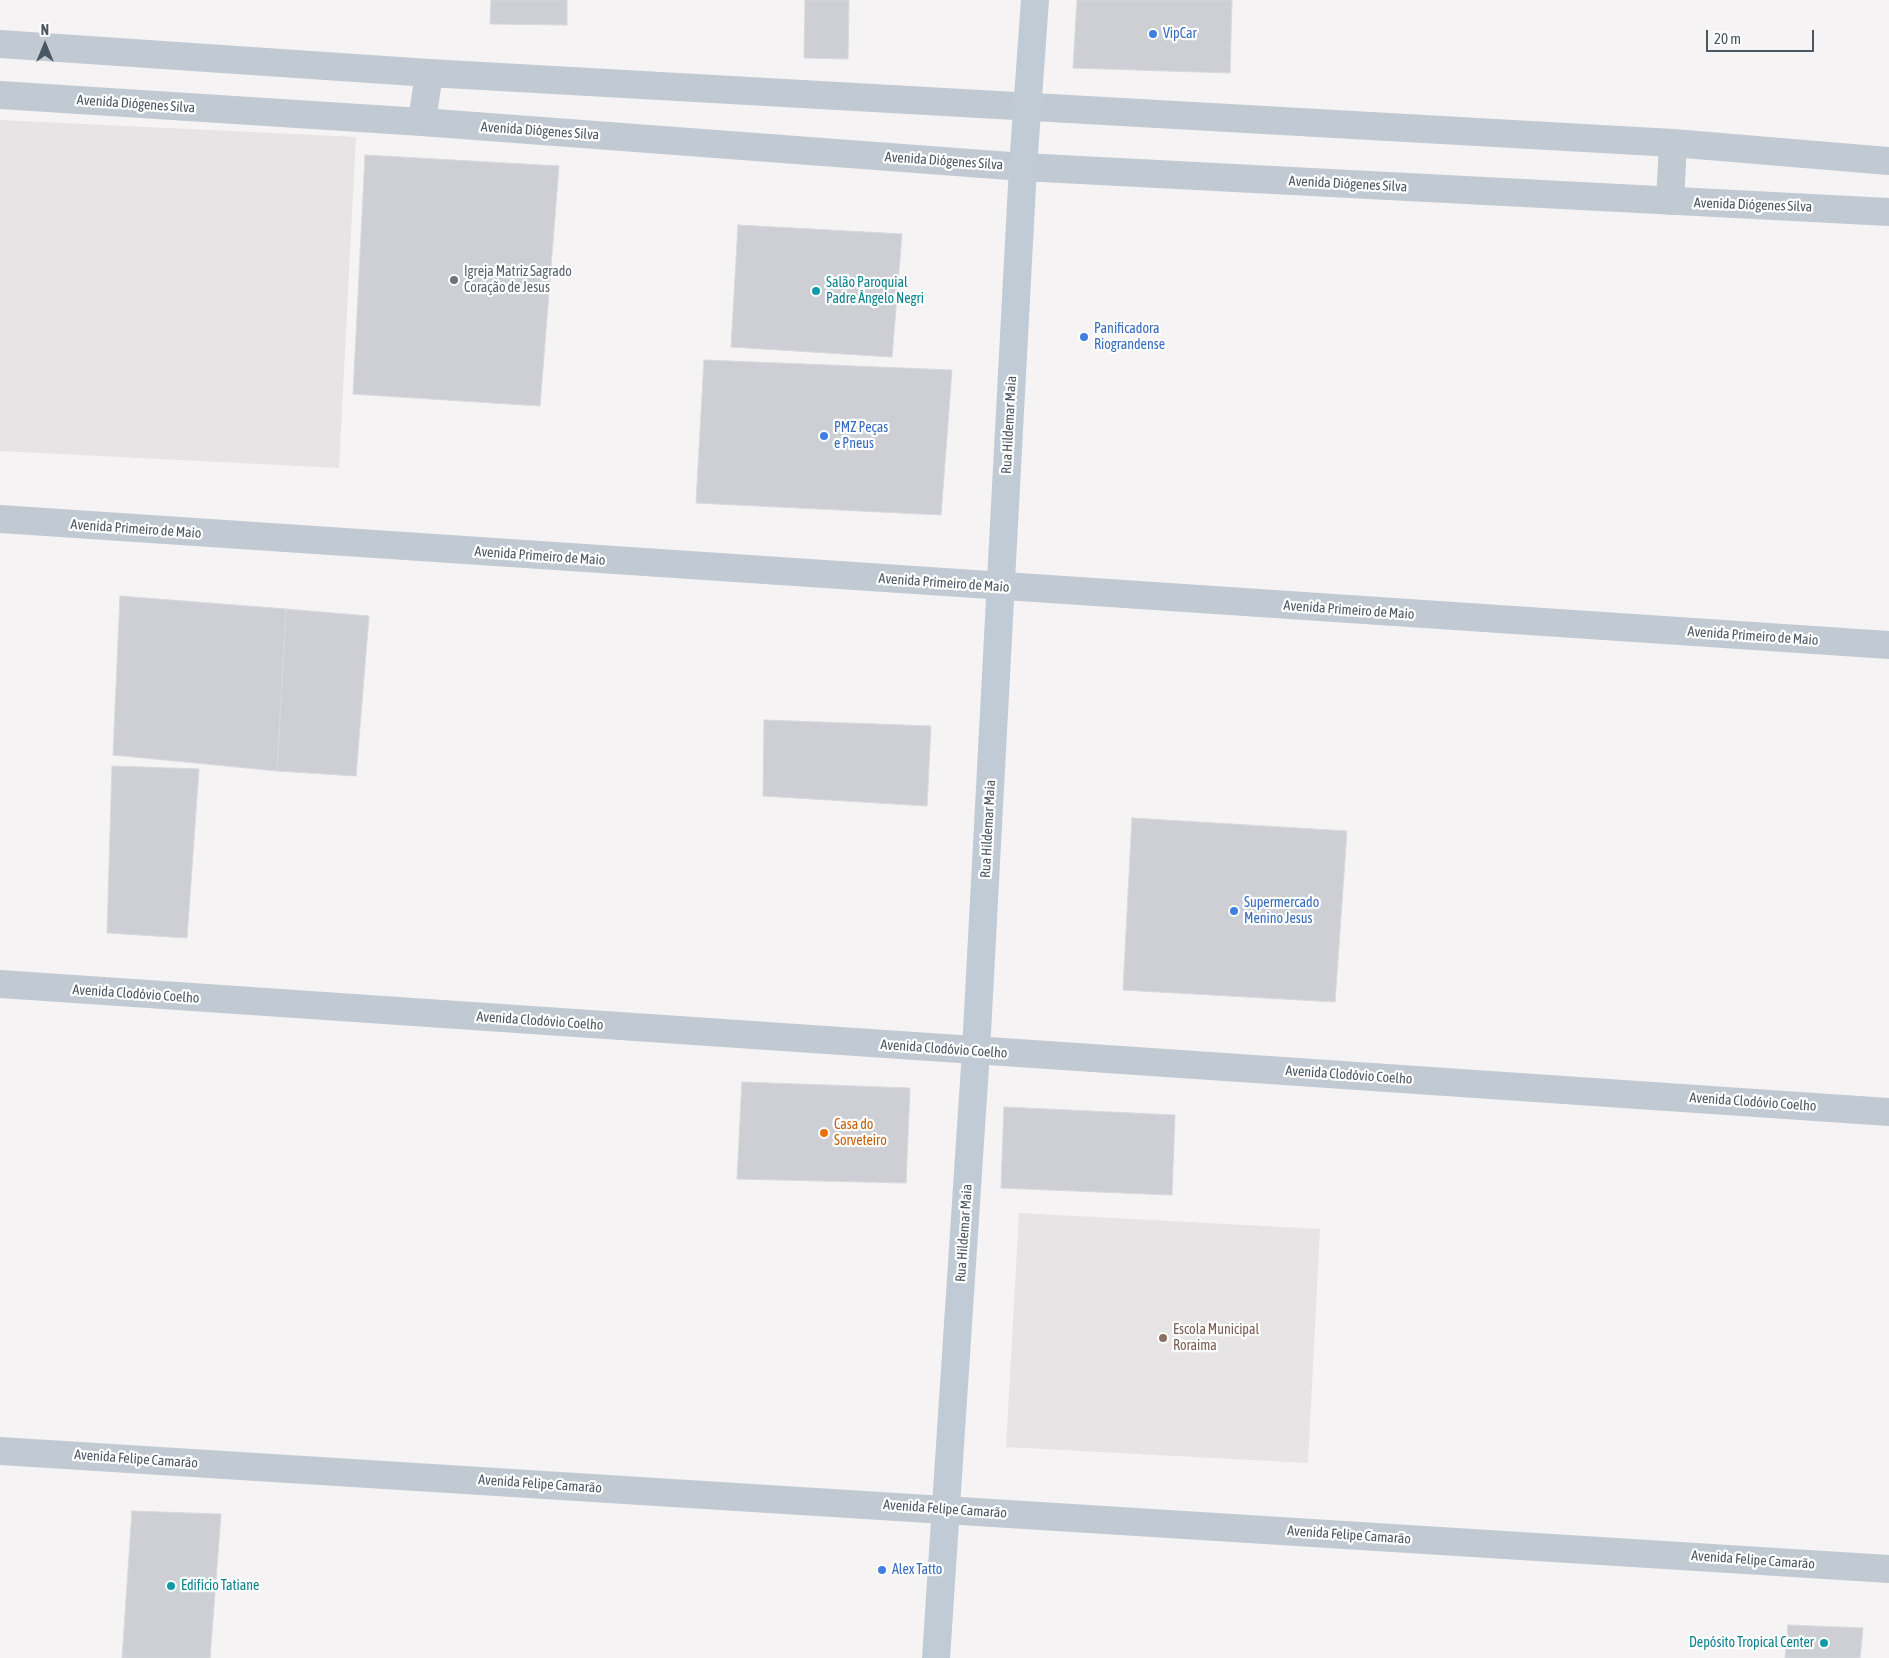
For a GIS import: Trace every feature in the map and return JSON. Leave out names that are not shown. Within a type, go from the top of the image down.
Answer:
[{"type":"main road","name":"Rua Hildemar Maia","points":[[936,1658],[976,1051],[1023,167],[1035,0]]},
{"type":"street","points":[[0,44],[429,73],[1673,143],[1889,161]]},
{"type":"street","points":[[422,122],[429,73]]},
{"type":"street","name":"Avenida Diógenes Silva","points":[[0,95],[422,122],[1023,167],[1889,212]]},
{"type":"street","points":[[1670,201],[1673,143]]},
{"type":"street","name":"Avenida Primeiro de Maio","points":[[0,519],[1889,645]]},
{"type":"street","name":"Avenida Clodóvio Coelho","points":[[0,984],[1889,1112]]},
{"type":"street","name":"Avenida Felipe Camarão","points":[[0,1450],[1889,1569]]},
{"type":"shaded area","points":[[0,120],[356,137],[339,468],[0,451]]},
{"type":"shaded area","name":"Escola Municipal Roraima","points":[[1019,1213],[1320,1229],[1308,1463],[1006,1447]]},
{"type":"building","points":[[491,0],[567,0],[567,25],[490,24]]},
{"type":"building","points":[[805,0],[849,0],[848,59],[804,58]]},
{"type":"building","name":"VipCar","points":[[1077,0],[1232,0],[1230,73],[1073,68]]},
{"type":"building","name":"Igreja Matriz Sagrado Coração de Jesus","points":[[365,155],[559,166],[540,406],[353,394]]},
{"type":"building","name":"Salão Paroquial Padre Ângelo Negri","points":[[738,225],[902,234],[892,357],[731,347]]},
{"type":"building","name":"PMZ Peças e Pneus","points":[[704,360],[952,370],[941,515],[696,503]]},
{"type":"building","points":[[120,596],[286,609],[277,771],[113,755]]},
{"type":"building","points":[[286,609],[369,616],[356,776],[277,771]]},
{"type":"building","points":[[764,720],[931,726],[927,806],[763,796]]},
{"type":"building","points":[[112,766],[199,769],[187,938],[107,933]]},
{"type":"building","name":"Supermercado Menino Jesus","points":[[1132,818],[1347,831],[1335,1002],[1123,990]]},
{"type":"building","name":"Casa do Sorveteiro","points":[[742,1082],[910,1088],[906,1183],[737,1179]]},
{"type":"building","points":[[1004,1107],[1175,1115],[1172,1195],[1001,1188]]},
{"type":"building","name":"Edifício Tatiane","points":[[132,1511],[221,1514],[210,1658],[122,1658]]},
{"type":"building","name":"Depósito Tropical Center","points":[[1788,1625],[1863,1628],[1860,1658],[1785,1658]]},
{"type":"place","name":"VipCar","points":[[1153,34]]},
{"type":"place","name":"Igreja Matriz Sagrado Coração de Jesus","points":[[454,280]]},
{"type":"place","name":"Salão Paroquial Padre Ângelo Negri","points":[[816,291]]},
{"type":"place","name":"Panificadora Riograndense","points":[[1084,337]]},
{"type":"place","name":"PMZ Peças e Pneus","points":[[824,436]]},
{"type":"place","name":"Supermercado Menino Jesus","points":[[1234,911]]},
{"type":"place","name":"Casa do Sorveteiro","points":[[824,1133]]},
{"type":"place","name":"Escola Municipal Roraima","points":[[1163,1338]]},
{"type":"place","name":"Alex Tatto","points":[[882,1570]]},
{"type":"place","name":"Edifício Tatiane","points":[[171,1586]]},
{"type":"place","name":"Depósito Tropical Center","points":[[1824,1643]]}]
